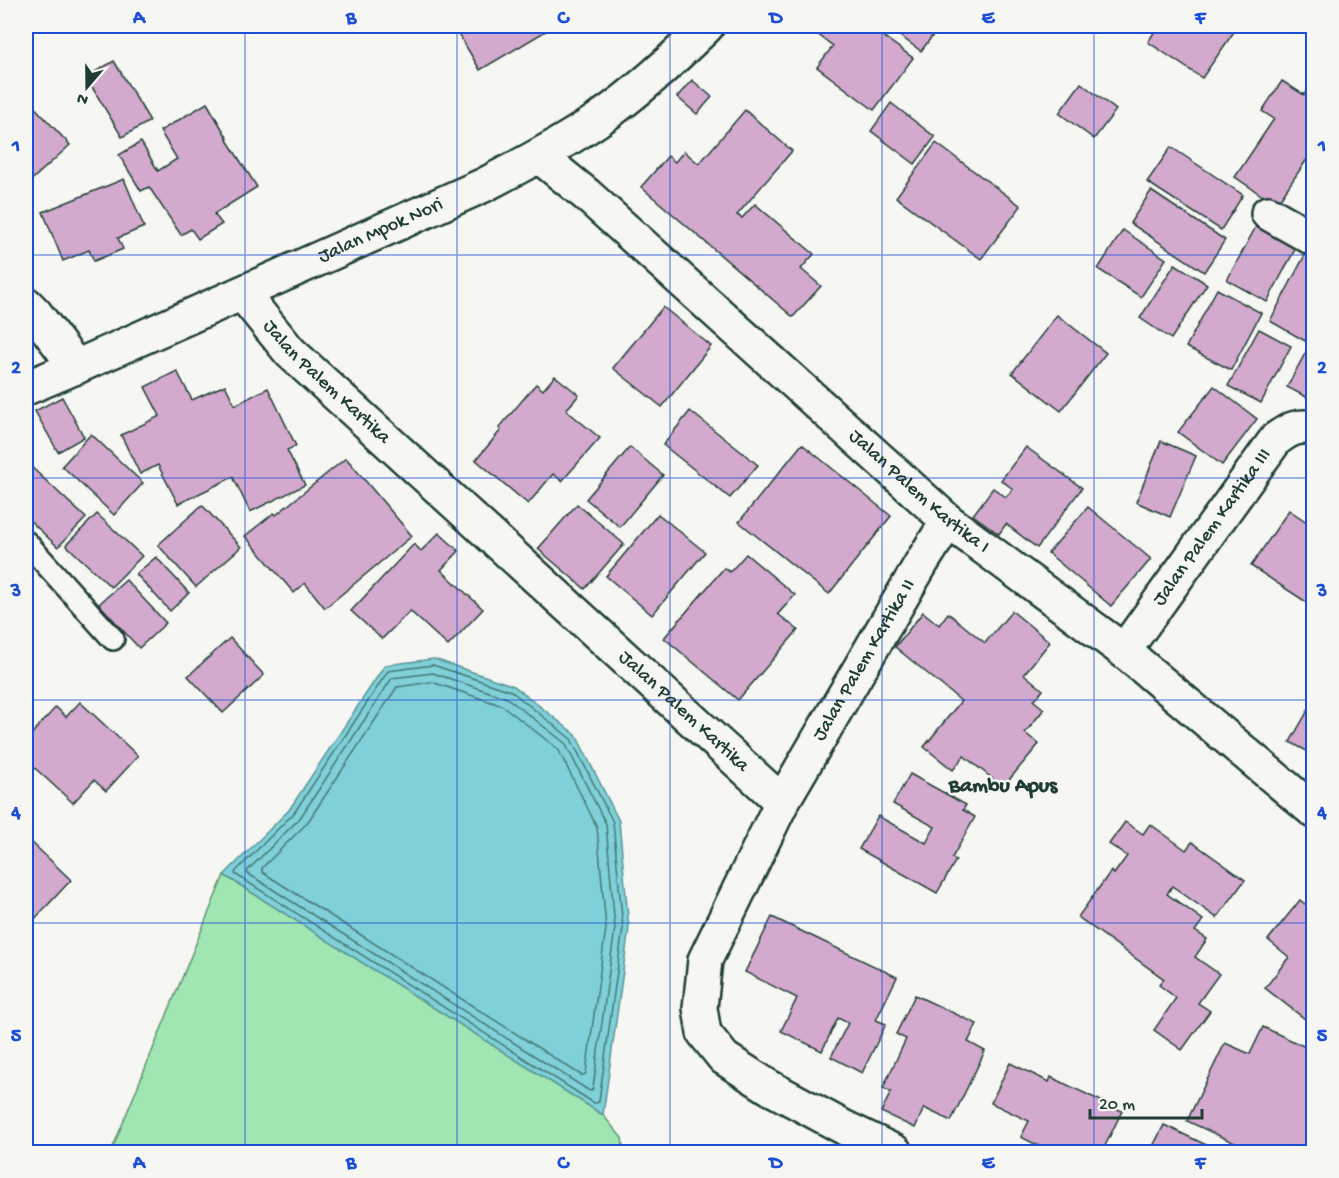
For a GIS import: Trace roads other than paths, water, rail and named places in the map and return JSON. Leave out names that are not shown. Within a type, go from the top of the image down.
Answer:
[{"type":"street","name":"Jalan Mpok Nori","points":[[26,388],[484,185],[539,156],[596,121],[639,89],[707,26]]},
{"type":"street","name":"Jalan Palem Kartika I","points":[[539,156],[587,195],[948,521],[1124,651],[1314,811]]},
{"type":"street","points":[[1268,213],[1314,238]]},
{"type":"street","name":"Jalan Palem Kartika","points":[[242,293],[290,352],[782,802]]},
{"type":"street","points":[[26,304],[76,367]]},
{"type":"street","name":"Jalan Palem Kartika III","points":[[1124,651],[1276,439],[1290,429],[1304,426],[1314,428]]},
{"type":"street","name":"Jalan Palem Kartika II","points":[[782,802],[948,521]]},
{"type":"street","points":[[782,802],[705,960],[700,1008],[704,1033],[724,1058],[769,1087],[895,1152]]},
{"type":"lane","points":[[26,542],[113,639]]},
{"type":"water","points":[[434,659],[514,686],[576,735],[619,821],[629,928],[603,1115],[224,875],[289,810],[385,665]]},
{"type":"district","name":"Bambu Apus","points":[[1003,787]]}]
